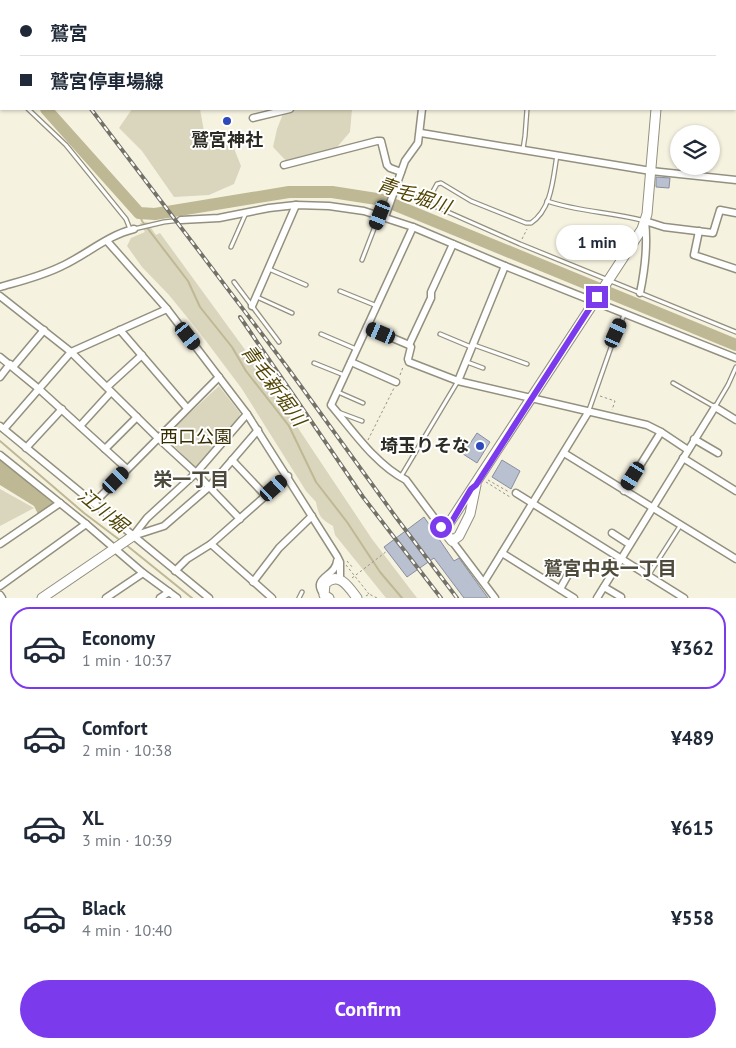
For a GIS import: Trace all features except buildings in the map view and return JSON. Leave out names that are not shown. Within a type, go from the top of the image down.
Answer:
[{"type":"main road","points":[[476,485],[471,489],[444,531],[452,542],[459,536],[472,511],[472,498],[476,485],[638,236],[645,221],[656,110]]},
{"type":"main road","points":[[452,520],[454,527],[464,526]]},
{"type":"main road","points":[[42,598],[133,536]]},
{"type":"main road","points":[[326,597],[324,588],[331,579],[340,579],[358,597]]},
{"type":"street","points":[[253,118],[286,110]]},
{"type":"street","points":[[384,215],[395,191],[404,160],[418,143],[422,110]]},
{"type":"street","points":[[420,133],[651,171],[736,180]]},
{"type":"street","points":[[284,165],[381,141],[387,165],[401,172]]},
{"type":"street","points":[[252,306],[296,205]]},
{"type":"street","points":[[181,220],[211,219],[296,205],[364,210],[384,215],[505,266],[596,299],[625,313],[736,358]]},
{"type":"street","points":[[640,293],[645,272],[647,247],[645,221],[664,227],[714,233],[720,210],[736,213]]},
{"type":"street","points":[[414,227],[331,405],[388,469],[406,480],[444,531]]},
{"type":"street","points":[[0,287],[32,278],[63,266],[107,241],[134,229]]},
{"type":"street","points":[[698,231],[694,255],[736,269]]},
{"type":"street","points":[[107,241],[166,309],[247,414],[288,476],[338,558],[340,579]]},
{"type":"street","points":[[453,244],[409,345],[411,347],[408,360],[458,381],[647,425],[688,450]]},
{"type":"street","points":[[458,381],[505,266]]},
{"type":"street","points":[[0,296],[71,352],[196,473],[240,519]]},
{"type":"street","points":[[166,309],[71,352],[2,428],[209,598]]},
{"type":"street","points":[[367,327],[409,345]]},
{"type":"street","points":[[0,377],[44,330]]},
{"type":"street","points":[[120,330],[187,408]]},
{"type":"street","points":[[80,426],[109,389],[142,355]]},
{"type":"street","points":[[0,357],[39,388],[127,469]]},
{"type":"street","points":[[351,362],[396,382]]},
{"type":"street","points":[[94,503],[219,377]]},
{"type":"street","points":[[597,598],[715,407],[736,420]]},
{"type":"street","points":[[26,448],[62,409]]},
{"type":"street","points":[[484,582],[589,411]]},
{"type":"street","points":[[133,536],[148,518],[196,473],[247,414]]},
{"type":"street","points":[[105,449],[137,417]]},
{"type":"street","points":[[133,536],[164,526],[209,487],[258,430]]},
{"type":"street","points":[[624,491],[661,432]]},
{"type":"street","points":[[694,439],[718,453]]},
{"type":"street","points":[[564,454],[736,559]]},
{"type":"street","points":[[0,455],[86,524],[143,573],[177,598]]},
{"type":"street","points":[[683,458],[736,491]]},
{"type":"street","points":[[232,460],[265,495]]},
{"type":"street","points":[[175,571],[187,559],[210,544],[240,519],[288,476]]},
{"type":"street","points":[[514,495],[533,504],[684,598]]},
{"type":"street","points":[[0,544],[60,503]]},
{"type":"street","points":[[253,582],[279,548],[312,516]]},
{"type":"street","points":[[0,586],[86,524]]},
{"type":"street","points":[[612,533],[629,544]]},
{"type":"street","points":[[452,542],[495,598]]},
{"type":"street","points":[[210,544],[272,598]]},
{"type":"street","points":[[502,553],[574,598]]},
{"type":"street","points":[[326,597],[321,591],[320,583],[322,578],[335,568],[338,558]]},
{"type":"street","points":[[106,598],[143,573]]},
{"type":"street","points":[[560,589],[569,573]]},
{"type":"street","points":[[604,587],[621,597]]},
{"type":"street","points":[[160,598],[169,592]]},
{"type":"lane","points":[[29,110],[66,145],[134,229],[152,224],[181,220]]},
{"type":"lane","points":[[523,149],[527,110]]},
{"type":"lane","points":[[426,204],[437,184],[441,183],[471,201],[529,224],[535,220],[550,196],[557,155]]},
{"type":"lane","points":[[395,191],[607,281],[736,332]]},
{"type":"lane","points":[[547,201],[579,210],[611,213],[645,221]]},
{"type":"lane","points":[[231,247],[246,213]]},
{"type":"lane","points":[[362,260],[384,215]]},
{"type":"lane","points":[[269,269],[306,285]]},
{"type":"lane","points":[[234,282],[279,342]]},
{"type":"lane","points":[[340,291],[377,306]]},
{"type":"lane","points":[[257,297],[292,313]]},
{"type":"lane","points":[[589,411],[616,333],[625,313]]},
{"type":"lane","points":[[321,334],[357,350]]},
{"type":"lane","points":[[440,334],[527,364]]},
{"type":"lane","points":[[466,361],[483,368]]},
{"type":"lane","points":[[314,364],[345,376]]},
{"type":"lane","points":[[673,383],[715,407],[736,367]]},
{"type":"lane","points":[[400,478],[458,381]]},
{"type":"lane","points":[[337,392],[363,403]]},
{"type":"lane","points":[[335,410],[362,421]]},
{"type":"lane","points":[[648,576],[680,526]]},
{"type":"lane","points":[[299,598],[302,592]]},
{"type":"path","points":[[520,244],[529,224]]},
{"type":"path","points":[[366,446],[408,360]]},
{"type":"path","points":[[594,394],[615,401],[610,416]]},
{"type":"path","points":[[487,480],[514,495]]},
{"type":"path","points":[[486,482],[514,495]]},
{"type":"path","points":[[351,579],[387,550]]},
{"type":"path","points":[[344,562],[369,594],[377,598]]},
{"type":"path","points":[[358,597],[369,594]]},
{"type":"green space","points":[[131,110],[200,110],[205,137],[233,146],[241,166],[234,184],[209,195],[174,197],[142,151],[119,128]]},
{"type":"green space","points":[[285,110],[352,110],[350,132],[332,153],[291,166],[273,147],[277,129]]},
{"type":"green space","points":[[147,222],[156,235],[160,233],[254,362],[372,539],[417,598],[386,598],[335,535],[333,526],[321,517],[316,502],[306,491],[242,389],[200,333],[169,295],[142,267],[127,246],[131,238],[145,232],[140,223]]},
{"type":"green space","name":"西口公園","points":[[219,386],[240,413],[239,418],[197,469],[166,438],[167,434]]},
{"type":"green space","points":[[0,489],[34,508],[0,526]]},
{"type":"shaded area","points":[[0,460],[53,503],[38,514],[34,506],[0,485]]},
{"type":"waterway","name":"青毛堀川","points":[[47,110],[139,213],[155,214],[289,192],[332,192],[383,200],[736,345]]},
{"type":"waterway","name":"青毛新堀川","points":[[139,213],[142,221],[188,281],[200,307],[232,347],[246,371],[289,426],[316,482],[347,522],[380,572],[402,598]]},
{"type":"waterway","name":"江川堀","points":[[0,441],[84,513],[121,541]]},
{"type":"waterway","name":"江川堀","points":[[125,544],[192,598]]},
{"type":"railway","points":[[92,110],[287,367],[457,598]]},
{"type":"railway","points":[[240,317],[363,497],[441,598]]},
{"type":"place","name":"鷲宮神社","points":[[227,121]]},
{"type":"place","name":"埼玉りそな","points":[[480,446]]},
{"type":"district","name":"栄一丁目","points":[[191,479]]},
{"type":"district","name":"鷲宮中央一丁目","points":[[610,568]]},
{"type":"route","points":[[441,527],[444,531],[448,528],[471,489],[476,485],[597,297]]}]
